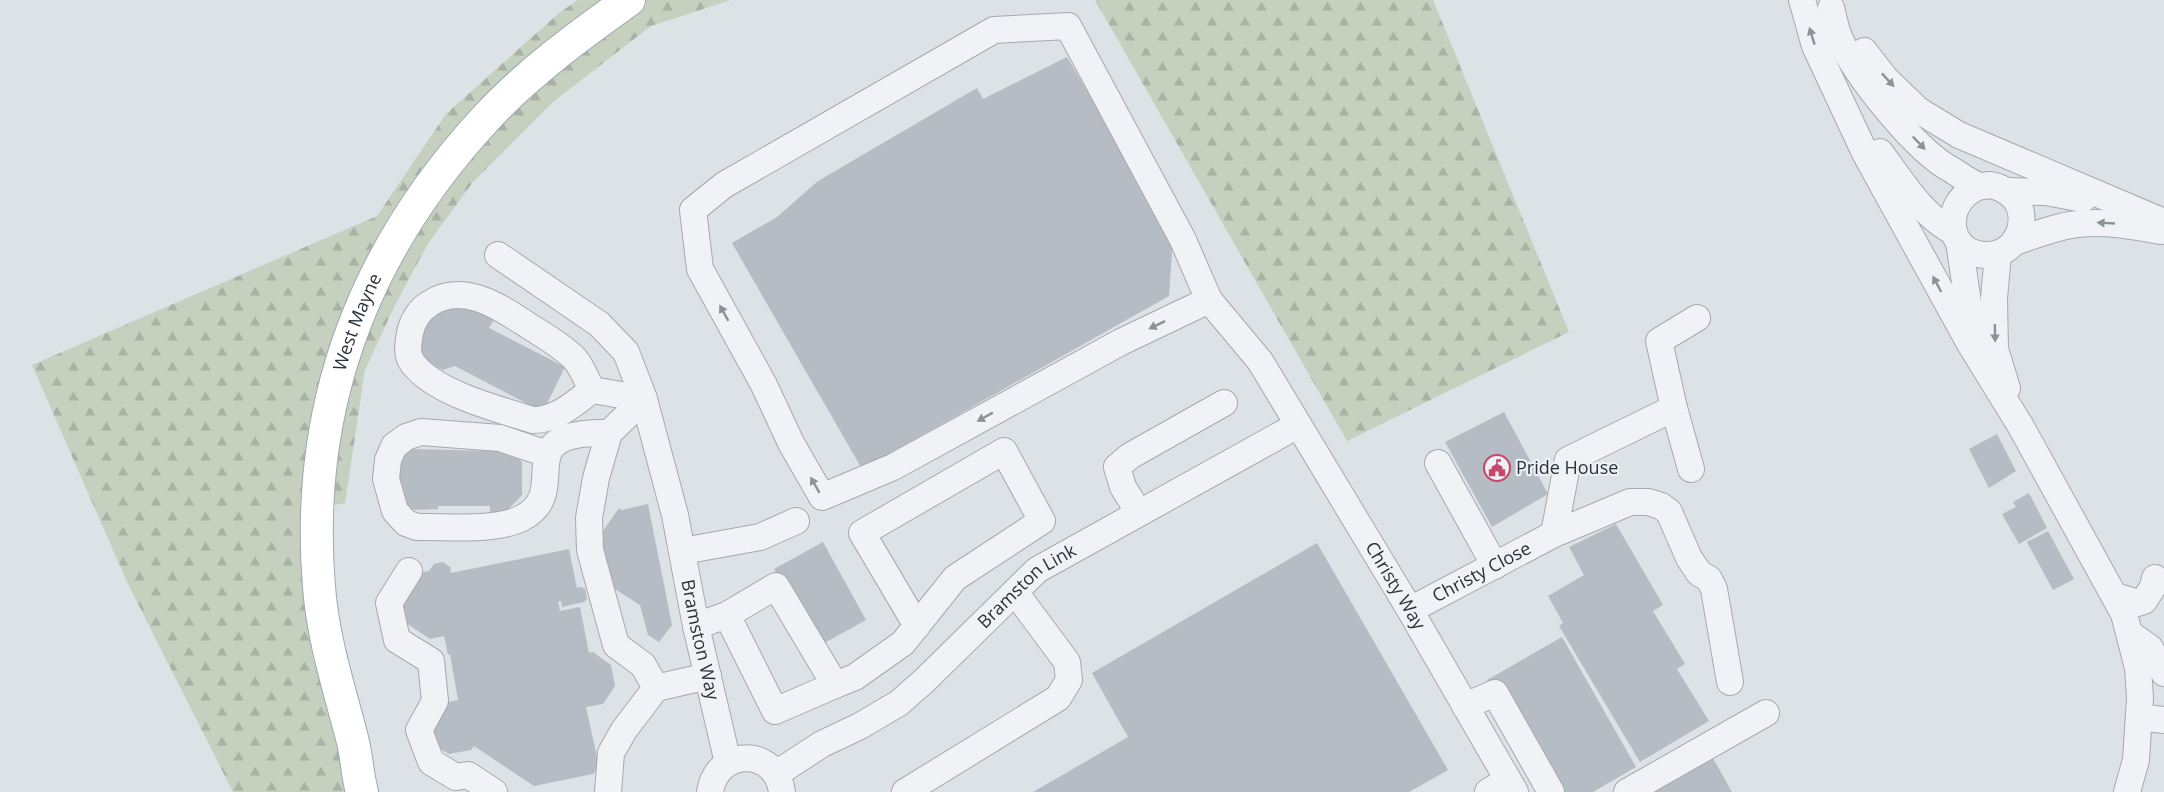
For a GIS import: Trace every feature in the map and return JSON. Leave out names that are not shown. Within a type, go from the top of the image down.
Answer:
[{"type":"main road","name":"West Mayne","points":[[362,792],[353,741],[337,687],[326,636],[319,587],[317,507],[328,418],[341,362],[362,304],[384,258],[431,184],[489,114],[582,34],[629,0]]},
{"type":"main road","name":"West Mayne","points":[[353,741],[378,792]]},
{"type":"street","points":[[1802,0],[1815,45],[1865,153],[1982,366],[2020,425],[2124,614],[2138,668],[2140,698],[2152,719],[2136,760],[2127,792]]},
{"type":"street","points":[[1829,4],[1839,39],[1855,68],[1878,98],[1927,152],[1949,169],[1980,186],[1998,187],[2006,191],[2015,199],[2020,209],[2022,220],[2020,232],[2007,248],[1994,298],[1995,349],[2020,425]]},
{"type":"street","points":[[1829,4],[1885,78],[1918,110],[1959,135],[2164,222]]},
{"type":"street","name":"Christy Way","points":[[1209,300],[1121,342],[893,467],[822,497],[791,443],[764,385],[700,270],[693,210],[724,185],[994,30],[1068,26],[1183,240],[1209,300],[1260,361],[1465,706],[1503,788]]},
{"type":"street","points":[[1829,78],[1905,185],[1938,224],[1957,237],[1967,249],[1977,254],[1987,255],[2075,224],[2107,222],[2164,231]]},
{"type":"street","points":[[1980,186],[1962,195],[1953,213],[1965,274],[1970,316],[1982,366]]},
{"type":"street","points":[[2006,191],[2046,192],[2130,207]]},
{"type":"street","name":"Bramston Way","points":[[498,255],[599,324],[626,352],[644,399],[675,515],[696,626],[728,763]]},
{"type":"street","points":[[592,390],[576,360],[561,346],[493,303],[462,294],[445,296],[421,309],[410,330],[407,350],[413,363],[427,376],[455,394],[533,420],[546,420],[568,408],[592,390],[644,399]]},
{"type":"street","points":[[1691,469],[1659,341],[1697,318]]},
{"type":"street","points":[[644,399],[609,433],[596,477],[589,518],[590,550],[616,645],[643,665],[656,688]]},
{"type":"street","points":[[1140,513],[1123,487],[1117,467],[1130,456],[1224,403]]},
{"type":"street","points":[[1554,534],[1568,460],[1674,408]]},
{"type":"street","name":"Bramston Link","points":[[779,783],[822,744],[860,726],[899,703],[1037,570],[1298,425]]},
{"type":"street","points":[[547,453],[500,438],[421,432],[406,437],[394,446],[388,460],[386,479],[388,492],[395,511],[406,523],[417,527],[499,525],[523,518],[538,506],[544,491],[547,453],[553,444],[565,437],[585,432],[609,433]]},
{"type":"street","points":[[728,615],[775,711],[855,677],[903,643],[917,626],[955,578],[1041,521],[1004,451],[862,533],[917,626]]},
{"type":"street","points":[[1438,463],[1495,566]]},
{"type":"street","name":"Christy Close","points":[[1410,610],[1554,534],[1630,502],[1648,502],[1661,506],[1669,512],[1689,558],[1699,573],[1709,579],[1714,589],[1730,682]]},
{"type":"street","points":[[683,551],[760,537],[796,521]]},
{"type":"street","points":[[409,571],[389,603],[397,640],[431,661],[435,701],[419,730],[431,762],[456,777],[468,775],[494,792]]},
{"type":"street","points":[[2115,596],[2138,603],[2154,604],[2153,587],[2156,578]]},
{"type":"street","points":[[696,626],[728,615],[776,586],[835,685]]},
{"type":"street","points":[[905,792],[1058,698],[1069,680],[1067,663],[1015,592]]},
{"type":"street","points":[[2130,634],[2150,648],[2164,674]]},
{"type":"street","points":[[608,792],[611,753],[624,730],[656,688],[708,676]]},
{"type":"street","points":[[1465,706],[1495,693],[1551,792]]},
{"type":"street","points":[[1627,792],[1766,713]]},
{"type":"street","points":[[710,792],[714,777],[728,763],[739,759],[749,758],[769,766],[779,783]]},
{"type":"green space","points":[[578,0],[731,0],[651,26],[553,102],[473,182],[429,242],[396,303],[365,370],[345,503],[301,511],[340,756],[351,792],[233,792],[128,584],[32,365],[377,216],[446,114],[559,13]]},
{"type":"green space","points":[[1095,0],[1433,0],[1569,332],[1347,441]]},
{"type":"building","points":[[1067,57],[1173,237],[1169,296],[862,469],[732,243],[777,217],[818,181],[977,88],[983,99]]},
{"type":"building","points":[[453,300],[472,310],[483,306],[492,311],[494,320],[489,328],[565,367],[543,412],[455,366],[443,370],[423,360],[416,338],[431,308]]},
{"type":"building","name":"Pride House","points":[[1504,412],[1548,494],[1492,527],[1445,442]]},
{"type":"building","points":[[1997,434],[2016,471],[1989,488],[1969,449]]},
{"type":"building","points":[[502,443],[522,462],[522,495],[498,520],[490,513],[490,506],[438,506],[438,509],[410,510],[397,496],[397,462],[409,449],[494,451]]},
{"type":"building","points":[[2029,493],[2047,528],[2019,544],[2002,514],[2016,507],[2013,502]]},
{"type":"building","points":[[648,504],[672,625],[659,642],[648,635],[640,605],[607,584],[596,541],[619,508],[622,510]]},
{"type":"building","points":[[1616,524],[1663,605],[1653,611],[1685,664],[1677,669],[1709,721],[1640,762],[1559,626],[1563,623],[1548,596],[1584,575],[1569,547]]},
{"type":"building","points":[[2048,531],[2074,579],[2053,590],[2027,542]]},
{"type":"building","points":[[823,542],[866,620],[817,647],[774,569]]},
{"type":"building","points":[[1317,543],[1448,770],[1409,792],[1033,792],[1128,737],[1092,673]]},
{"type":"building","points":[[569,549],[577,588],[585,589],[587,599],[584,602],[562,607],[561,601],[558,602],[560,611],[580,607],[589,653],[593,652],[611,665],[615,686],[603,704],[586,707],[599,766],[593,774],[534,786],[474,746],[471,750],[449,754],[432,744],[428,723],[439,704],[458,700],[450,654],[448,655],[444,636],[430,639],[403,621],[398,596],[412,574],[429,571],[434,564],[443,562],[450,567],[451,573]]},
{"type":"building","points":[[1562,637],[1636,767],[1593,792],[1550,792],[1487,680]]},
{"type":"building","points":[[1710,753],[1732,792],[1644,792]]},
{"type":"place","name":"Pride House","points":[[1497,468]]}]
